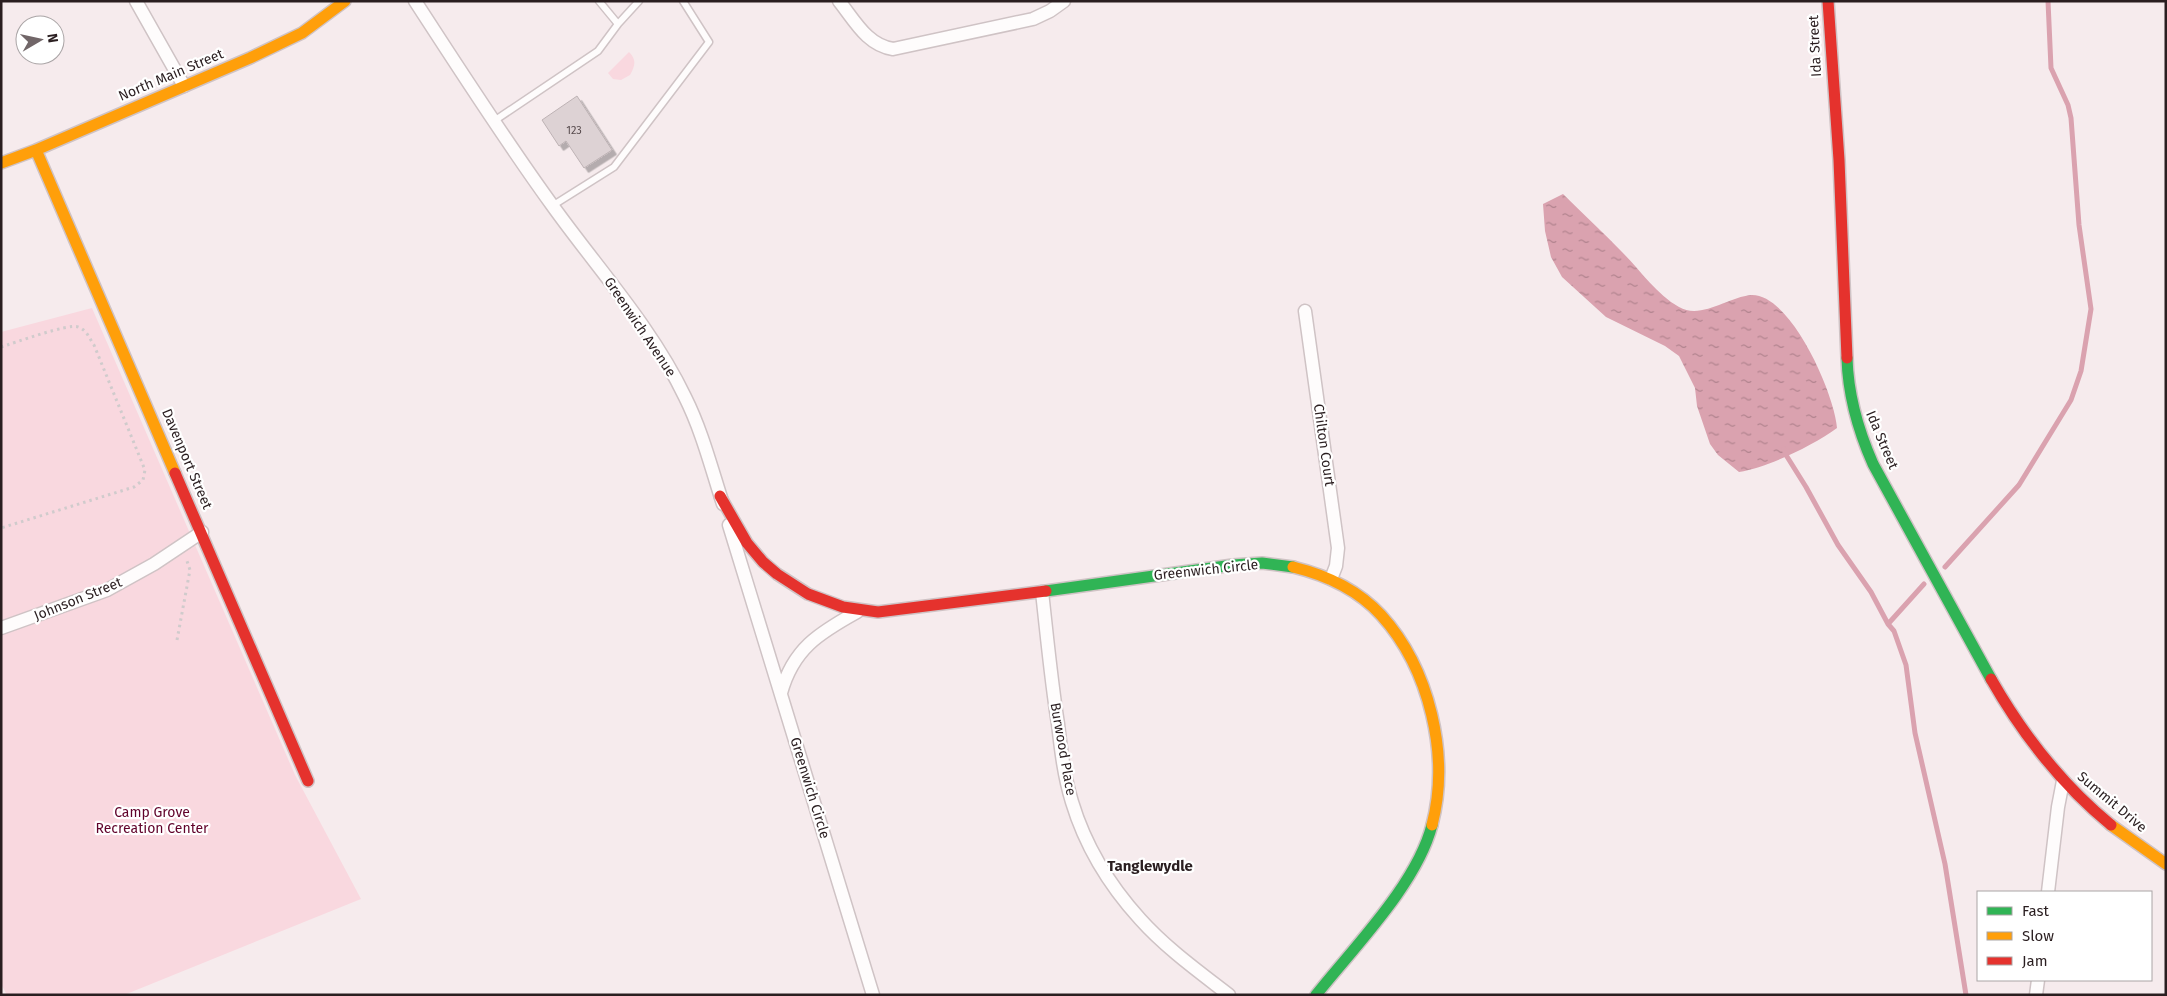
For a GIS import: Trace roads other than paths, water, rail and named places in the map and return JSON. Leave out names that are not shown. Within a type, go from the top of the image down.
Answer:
[{"type":"street","points":[[136,1],[184,86]]},
{"type":"street","name":"North Main Street","points":[[1,163],[36,150],[302,33],[345,1]]},
{"type":"street","name":"Greenwich Avenue","points":[[416,1],[493,121],[552,206],[637,317],[663,356],[685,396],[702,437],[781,694]]},
{"type":"street","points":[[839,1],[872,42],[882,48],[893,49],[1016,24],[1050,11],[1064,1]]},
{"type":"street","name":"Ida Street","points":[[1828,1],[1839,160],[1847,365],[1852,409],[1873,464],[2014,719],[2036,750],[2063,782]]},
{"type":"street","name":"Davenport Street","points":[[36,150],[308,781]]},
{"type":"street","name":"Chilton Court","points":[[1305,311],[1338,548],[1336,566],[1331,579]]},
{"type":"street","name":"Greenwich Circle","points":[[720,496],[739,532],[764,563],[787,581],[812,596],[837,607],[858,612],[878,612],[1042,592],[1237,564],[1281,565],[1308,571],[1331,579],[1358,594],[1377,610],[1392,628],[1408,654],[1423,687],[1432,716],[1438,753],[1438,785],[1435,816],[1429,838],[1409,880],[1316,995]]},
{"type":"street","name":"Johnson Street","points":[[1,628],[107,590],[154,564],[202,532]]},
{"type":"street","name":"Burwood Place","points":[[1042,592],[1050,671],[1064,770],[1072,803],[1084,834],[1100,865],[1139,919],[1174,952],[1229,995]]},
{"type":"street","name":"Greenwich Circle","points":[[858,612],[828,627],[807,644],[795,659],[786,675],[781,694],[873,995]]},
{"type":"street","points":[[2048,891],[2058,807],[2063,782]]},
{"type":"street","name":"Summit Drive","points":[[2063,782],[2105,819],[2166,864]]},
{"type":"street","points":[[2036,995],[2038,981]]},
{"type":"lane","points":[[598,1],[618,24]]},
{"type":"lane","points":[[493,121],[598,51],[618,24],[639,1]]},
{"type":"lane","points":[[552,206],[614,167],[708,42],[683,1]]},
{"type":"water","points":[[1563,194],[1629,259],[1663,296],[1679,307],[1696,311],[1751,295],[1766,299],[1781,310],[1808,348],[1819,371],[1828,393],[1837,428],[1790,455],[1763,466],[1739,472],[1718,455],[1710,444],[1697,406],[1695,388],[1679,356],[1665,346],[1606,317],[1562,277],[1551,257],[1545,231],[1543,204]]},
{"type":"waterway","points":[[1945,567],[2019,485],[2071,400],[2081,371],[2091,309],[2079,225],[2071,118],[2068,105],[2051,68],[2048,1]]},
{"type":"waterway","points":[[1784,449],[1838,545],[1871,592],[1888,624],[1894,631],[1906,665],[1915,733],[1945,864],[1966,995]]},
{"type":"waterway","points":[[1888,624],[1924,584]]},
{"type":"district","name":"Tanglewydle","points":[[1150,866]]},
{"type":"park label","name":"Camp Grove Recreation Center","points":[[152,820]]}]
